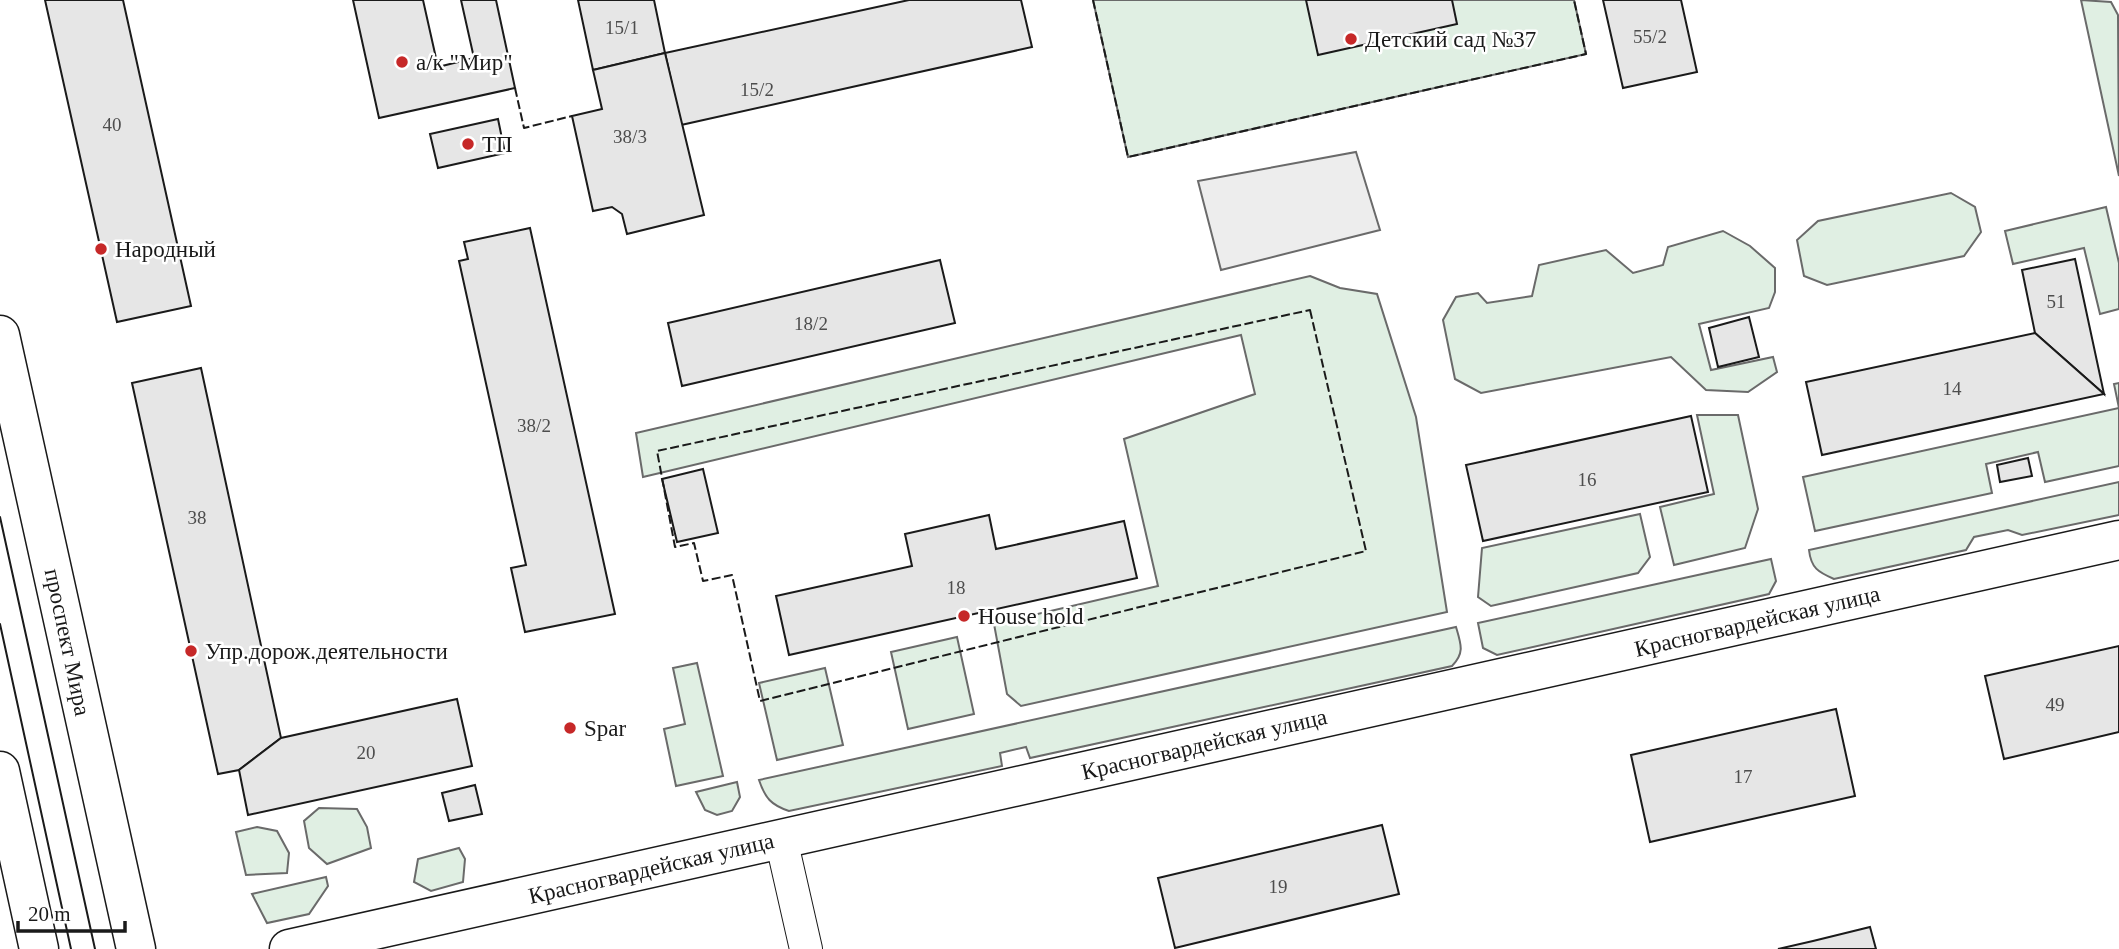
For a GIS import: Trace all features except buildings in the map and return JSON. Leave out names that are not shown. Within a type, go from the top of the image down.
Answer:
[{"type":"street","name":"проспект Мира","points":[[0,335],[136,949]]},
{"type":"street","name":"Красногвардейская улица","points":[[289,949],[2119,540]]},
{"type":"street","points":[[0,771],[39,949]]},
{"type":"street","points":[[781,839],[806,949]]},
{"type":"green space","points":[[1093,0],[1574,0],[1586,54],[1128,157]]},
{"type":"green space","points":[[2081,0],[2111,2],[2118,15],[2119,176]]},
{"type":"green space","points":[[1951,193],[1975,207],[1981,232],[1964,256],[1827,285],[1804,276],[1797,240],[1818,221]]},
{"type":"green space","points":[[2106,207],[2119,263],[2119,309],[2100,314],[2084,248],[2013,264],[2005,231]]},
{"type":"green space","points":[[1723,231],[1750,246],[1775,268],[1775,292],[1769,308],[1699,324],[1711,370],[1773,357],[1777,372],[1748,392],[1706,390],[1671,357],[1481,393],[1455,379],[1443,320],[1456,297],[1478,293],[1487,303],[1532,296],[1539,265],[1606,250],[1633,273],[1663,265],[1668,247]]},
{"type":"green space","points":[[1310,276],[1340,288],[1377,294],[1416,417],[1447,612],[1021,706],[1007,694],[994,624],[1158,586],[1124,439],[1255,394],[1241,335],[643,477],[636,433]]},
{"type":"green space","points":[[2119,383],[2119,408],[2114,384]]},
{"type":"green space","points":[[2119,408],[2119,466],[2045,482],[2038,452],[1986,464],[1992,493],[1815,531],[1803,477]]},
{"type":"green space","points":[[1697,415],[1738,415],[1758,509],[1745,548],[1674,565],[1660,507],[1714,494]]},
{"type":"green space","points":[[2119,482],[2119,515],[2022,535],[2008,530],[1974,537],[1966,550],[1834,579],[1816,569],[1810,556],[1809,550]]},
{"type":"green space","points":[[1640,514],[1650,557],[1638,573],[1491,606],[1478,597],[1482,548]]},
{"type":"green space","points":[[1771,559],[1776,581],[1769,594],[1497,655],[1483,648],[1478,623]]},
{"type":"green space","points":[[1456,627],[1460,652],[1452,666],[1030,758],[1026,747],[1000,753],[1002,766],[789,811],[770,800],[759,780]]},
{"type":"green space","points":[[957,637],[974,714],[908,729],[891,652]]},
{"type":"green space","points":[[697,663],[723,776],[676,786],[664,729],[685,724],[673,668]]},
{"type":"green space","points":[[825,668],[843,745],[777,760],[759,683]]},
{"type":"green space","points":[[737,782],[740,797],[732,811],[717,815],[705,810],[696,792]]},
{"type":"green space","points":[[319,808],[357,809],[367,827],[371,848],[327,864],[309,848],[304,821]]},
{"type":"green space","points":[[257,827],[277,831],[289,853],[287,873],[246,875],[236,832]]},
{"type":"green space","points":[[459,848],[465,859],[463,882],[431,891],[414,882],[418,859]]},
{"type":"green space","points":[[326,877],[328,886],[309,914],[267,923],[252,894]]},
{"type":"shaded area","points":[[1356,152],[1380,230],[1221,270],[1198,181]]},
{"type":"tram line","points":[[0,517],[95,949]]},
{"type":"tram line","points":[[0,624],[71,949]]},
{"type":"fence","points":[[1093,0],[1128,157],[1586,54],[1574,0]]},
{"type":"fence","points":[[515,88],[524,128],[572,116]]},
{"type":"fence","points":[[1310,310],[1366,551],[760,701],[732,575],[703,581],[694,543],[675,547],[657,451],[1310,310]]},
{"type":"place","name":"Детский сад №37","points":[[1351,39]]},
{"type":"place","name":"а/к \"Мир\"","points":[[402,62]]},
{"type":"place","name":"ТП","points":[[468,144]]},
{"type":"place","name":"Народный","points":[[101,249]]},
{"type":"place","name":"House hold","points":[[964,616]]},
{"type":"place","name":"Упр.дорож.деятельности","points":[[191,651]]},
{"type":"place","name":"Spar","points":[[570,728]]}]
